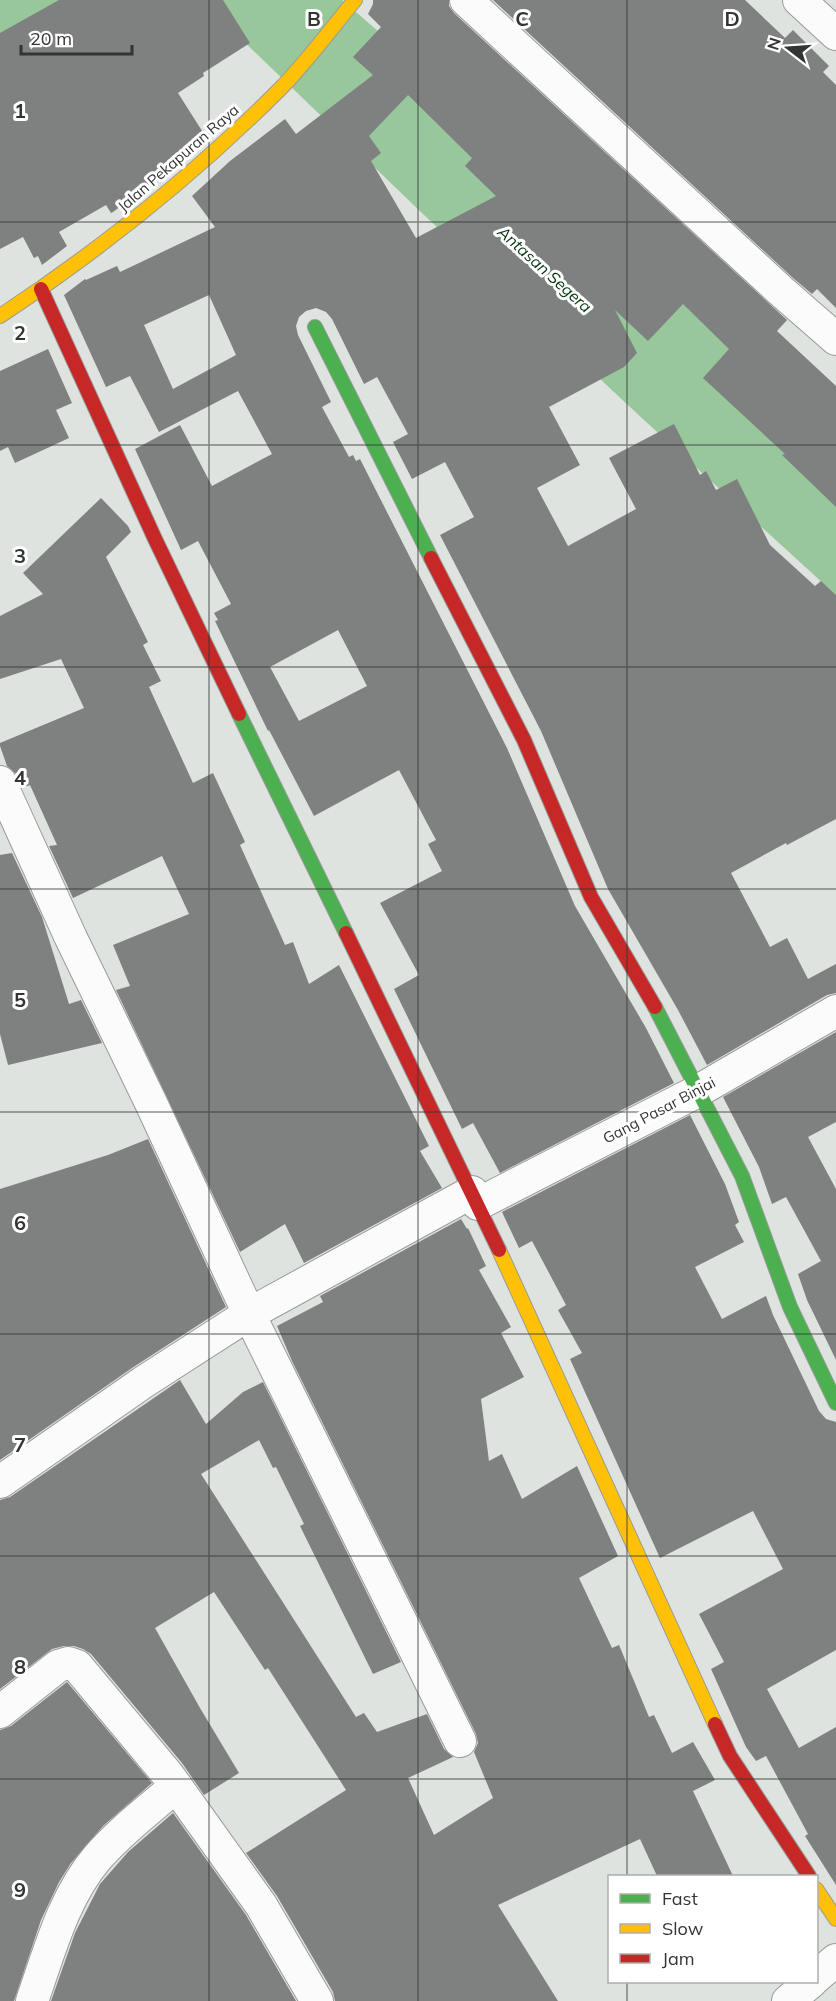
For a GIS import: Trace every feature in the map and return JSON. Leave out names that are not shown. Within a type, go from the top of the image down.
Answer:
[{"type":"street","name":"Jalan Pekapuran Raya","points":[[0,316],[41,289],[157,202],[280,89],[355,0]]},
{"type":"street","points":[[466,0],[836,339]]},
{"type":"street","points":[[799,0],[836,34]]},
{"type":"street","points":[[41,289],[155,539],[475,1198],[730,1756],[807,1875]]},
{"type":"street","points":[[315,327],[524,741],[591,897],[662,1019],[742,1176],[790,1307],[836,1403]]},
{"type":"street","points":[[0,782],[71,938],[249,1314],[460,1741]]},
{"type":"street","name":"Gang Pasar Binjai","points":[[0,1482],[142,1383],[249,1314],[475,1198],[698,1091],[836,1011]]},
{"type":"street","points":[[0,1713],[58,1666],[68,1663],[77,1666],[176,1786],[261,1905],[317,2001]]},
{"type":"street","points":[[32,2001],[64,1913],[84,1876],[109,1846],[176,1786]]},
{"type":"street","points":[[818,1892],[836,1918]]},
{"type":"street","points":[[818,1975],[836,1960]]},
{"type":"street","points":[[788,2001],[810,1983]]},
{"type":"water","name":"Antasan Segera","points":[[0,0],[342,0],[620,240],[836,444],[836,595],[423,214],[208,7],[0,182]]},
{"type":"building","points":[[59,0],[223,0],[250,43],[203,73],[204,76],[178,93],[204,134],[145,188],[113,212],[111,213],[106,205],[59,232],[67,246],[42,265],[38,256],[34,258],[23,237],[0,249],[0,33]]},
{"type":"building","points":[[373,0],[449,0],[449,6],[454,13],[787,320],[777,331],[836,386],[836,507],[782,455],[785,454],[703,378],[729,349],[683,304],[648,341],[615,310],[637,353],[624,367],[549,407],[580,465],[537,488],[568,546],[636,509],[609,458],[674,424],[700,475],[706,471],[716,490],[737,479],[770,545],[815,586],[821,581],[836,595],[836,819],[731,873],[770,947],[787,938],[808,979],[836,964],[836,993],[827,995],[707,1065],[608,889],[541,731],[440,535],[474,517],[445,462],[412,479],[393,442],[408,434],[377,377],[364,384],[332,319],[326,312],[316,308],[306,311],[299,317],[296,326],[298,335],[331,402],[322,407],[349,457],[353,455],[356,461],[360,459],[507,748],[575,906],[646,1028],[674,1083],[500,1173],[473,1123],[462,1129],[394,989],[419,975],[380,903],[442,871],[428,844],[436,840],[399,770],[314,816],[268,731],[215,621],[218,620],[214,613],[231,604],[198,541],[181,550],[135,449],[180,425],[212,486],[272,454],[238,391],[159,432],[130,376],[106,387],[64,295],[85,279],[117,266],[120,272],[215,227],[192,196],[230,161],[285,119],[296,134],[373,75],[353,57],[381,27],[368,14]],"holes":[[[408,95],[472,158],[465,166],[496,196],[416,238],[371,161],[381,153],[369,136]],[[209,295],[236,355],[173,389],[144,325]],[[338,630],[367,686],[299,721],[270,667]]]},
{"type":"building","points":[[493,0],[745,0],[785,38],[793,30],[829,66],[823,72],[836,85],[836,308],[817,289],[812,294],[793,278]]},
{"type":"building","points":[[48,349],[72,403],[56,410],[69,438],[15,463],[8,447],[0,451],[0,371]]},
{"type":"building","points":[[101,498],[131,532],[106,557],[148,642],[143,645],[161,681],[149,687],[193,783],[213,773],[245,842],[240,845],[285,945],[293,942],[309,984],[339,965],[429,1146],[420,1151],[442,1188],[304,1263],[285,1224],[240,1252],[116,990],[130,986],[113,945],[189,914],[162,856],[73,898],[49,846],[57,845],[30,785],[23,788],[16,774],[7,766],[0,746],[0,743],[84,708],[61,659],[0,679],[0,616],[43,594],[23,573]]},
{"type":"building","points":[[12,853],[42,917],[69,1004],[81,1000],[102,1043],[8,1065],[0,1034],[0,855]]},
{"type":"building","points":[[836,1032],[836,1122],[808,1137],[836,1189],[836,1360],[807,1300],[798,1274],[821,1261],[786,1197],[772,1204],[759,1167],[723,1097]]},
{"type":"building","points":[[690,1115],[725,1184],[739,1222],[735,1225],[744,1242],[695,1267],[722,1319],[766,1296],[819,1411],[826,1419],[836,1422],[836,1650],[767,1689],[799,1748],[836,1727],[836,1885],[805,1836],[808,1834],[766,1756],[756,1761],[746,1747],[711,1669],[724,1662],[699,1614],[783,1569],[753,1511],[660,1558],[570,1359],[582,1353],[558,1310],[566,1305],[532,1241],[519,1248],[502,1212]]},
{"type":"building","points":[[148,1139],[226,1307],[132,1368],[0,1460],[0,1189],[108,1155]]},
{"type":"building","points":[[461,1219],[468,1228],[486,1266],[479,1270],[511,1327],[501,1333],[524,1377],[481,1399],[489,1461],[502,1454],[522,1499],[577,1466],[618,1556],[579,1578],[612,1648],[619,1645],[649,1717],[654,1715],[672,1753],[693,1742],[715,1780],[693,1791],[733,1875],[657,1875],[640,1839],[498,1905],[558,2001],[335,2001],[333,1992],[277,1896],[246,1853],[346,1790],[268,1668],[265,1670],[214,1592],[155,1628],[239,1773],[204,1795],[182,1763],[91,1654],[83,1649],[64,1646],[52,1649],[0,1689],[0,1500],[10,1497],[180,1380],[206,1424],[243,1392],[263,1382],[401,1662],[373,1674],[300,1526],[304,1524],[276,1467],[273,1468],[259,1440],[201,1474],[356,1717],[364,1713],[377,1732],[427,1714],[444,1749],[453,1757],[408,1778],[434,1835],[493,1798],[474,1752],[478,1743],[476,1734],[292,1361],[277,1326],[323,1302],[320,1296]]},
{"type":"building","points":[[67,1682],[152,1783],[103,1826],[71,1863],[41,1920],[14,2001],[0,2001],[0,1730],[11,1726]]},
{"type":"building","points":[[173,1813],[246,1915],[296,2001],[51,2001],[75,1933],[100,1884],[128,1852]]},
{"type":"traffic: fast","points":[[315,327],[431,558]]},
{"type":"traffic: fast","points":[[239,714],[346,933]]},
{"type":"traffic: fast","points":[[655,1007],[742,1176],[790,1307],[836,1403]]},
{"type":"traffic: slow","points":[[0,316],[110,238],[214,152],[289,80],[355,0]]},
{"type":"traffic: slow","points":[[499,1250],[715,1724]]},
{"type":"traffic: slow","points":[[818,1892],[836,1919]]},
{"type":"traffic: jam","points":[[41,289],[155,539],[239,714]]},
{"type":"traffic: jam","points":[[431,558],[524,740],[591,897],[655,1007]]},
{"type":"traffic: jam","points":[[346,933],[499,1250]]},
{"type":"traffic: jam","points":[[715,1724],[730,1756],[808,1875]]}]
